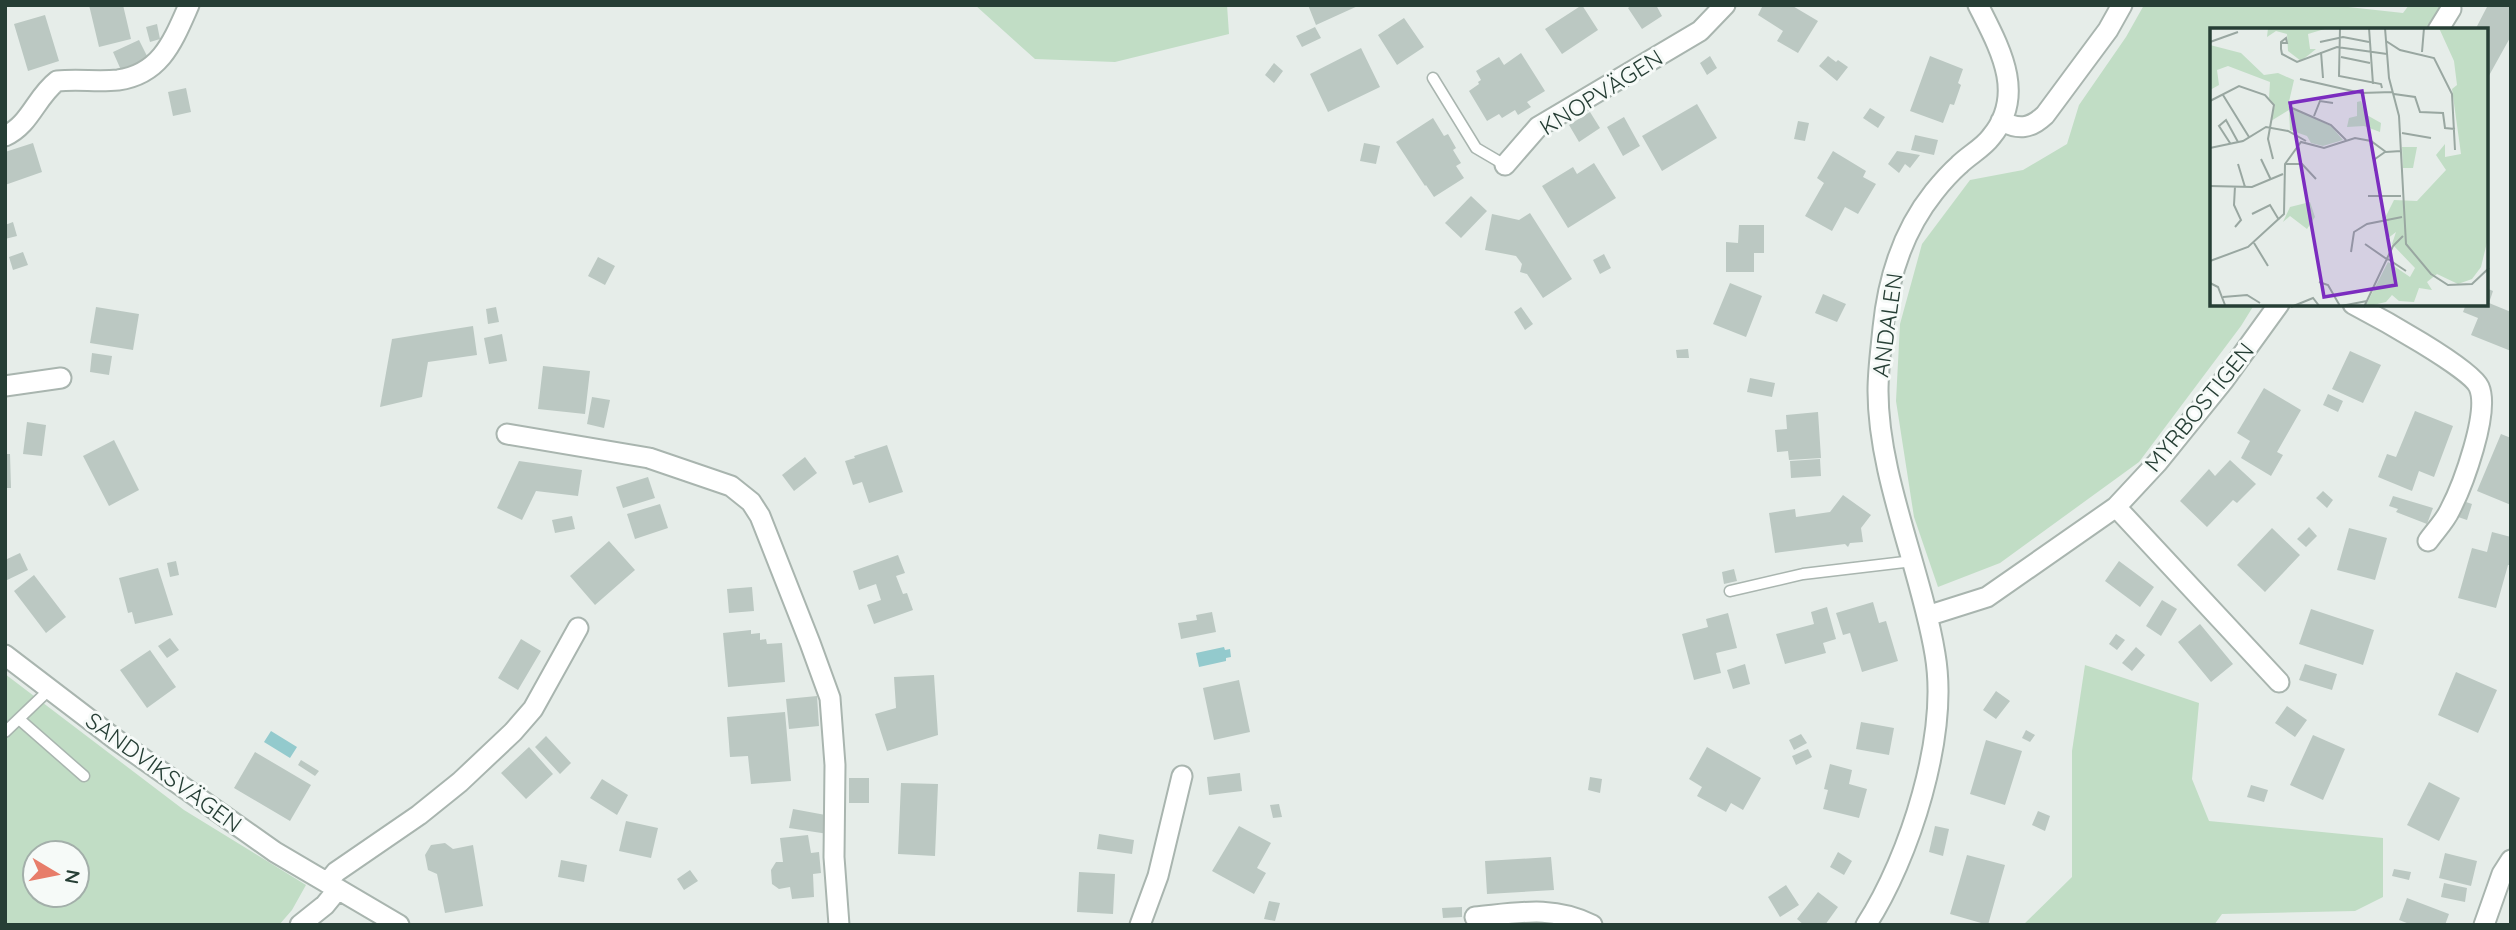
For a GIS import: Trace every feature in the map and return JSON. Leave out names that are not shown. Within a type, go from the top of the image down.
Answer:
[{"type":"street","points":[[5,136],[21,126],[51,86],[57,82],[118,79],[150,69],[169,48],[189,5]]},
{"type":"street","name":"KNOPVÄGEN","points":[[1506,165],[1538,127],[1700,31],[1726,5]]},
{"type":"street","name":"ANDALEN","points":[[1866,925],[1896,872],[1935,743],[1939,703],[1936,656],[1885,450],[1878,392],[1884,326],[1891,277],[1904,238],[1933,193],[1959,164],[1991,138],[2006,108],[2008,80],[2002,53],[1978,5]]},
{"type":"street","points":[[2001,121],[2014,128],[2024,128],[2035,124],[2045,115],[2108,30],[2122,5]]},
{"type":"street","points":[[2439,28],[2451,9]]},
{"type":"street","name":"MYRBOSTIGEN","points":[[1927,616],[1987,597],[2116,507],[2157,463],[2224,380],[2278,306]]},
{"type":"street","points":[[2356,306],[2446,359],[2479,386],[2483,406],[2480,427],[2450,512],[2428,541]]},
{"type":"street","points":[[5,386],[61,378]]},
{"type":"street","points":[[507,434],[649,458],[731,486],[751,502],[775,552],[830,698],[835,765],[834,857],[839,925]]},
{"type":"street","points":[[2116,507],[2279,682]]},
{"type":"street","points":[[300,925],[325,905],[336,872],[419,815],[460,782],[516,729],[533,709],[578,628]]},
{"type":"street","name":"SANDVIKSVÄGEN","points":[[5,655],[116,739],[275,852],[399,925]]},
{"type":"street","points":[[1140,925],[1158,876],[1182,776]]},
{"type":"street","points":[[2484,925],[2502,874],[2511,860]]},
{"type":"street","points":[[1475,916],[1545,911],[1565,913],[1591,925]]},
{"type":"lane","name":"KNOPVÄGEN","points":[[1433,78],[1476,148],[1506,165]]},
{"type":"lane","points":[[1730,591],[1803,574],[1913,561]]},
{"type":"lane","points":[[5,732],[50,690]]},
{"type":"lane","points":[[19,719],[84,776]]},
{"type":"green space","points":[[975,5],[1227,5],[1229,34],[1115,62],[1035,59]]},
{"type":"green space","points":[[2144,5],[2330,5],[2403,13],[2409,5],[2456,5],[2440,28],[2210,28],[2210,306],[2253,306],[2139,462],[2000,563],[1938,587],[1914,517],[1896,401],[1900,324],[1922,244],[1970,180],[2023,170],[2067,144],[2079,105],[2126,37]]},
{"type":"green space","points":[[2085,665],[2199,703],[2192,779],[2209,821],[2383,838],[2383,897],[2355,911],[2222,914],[2214,925],[2023,925],[2072,877],[2072,751]]},
{"type":"green space","points":[[5,674],[184,810],[306,885],[292,910],[279,925],[5,925]]},
{"type":"water","points":[[1224,647],[1225,650],[1230,649],[1231,657],[1226,658],[1226,661],[1199,667],[1196,653]]},
{"type":"water","points":[[271,731],[297,747],[290,758],[264,742]]},
{"type":"building","points":[[89,5],[123,5],[131,39],[99,47]]},
{"type":"building","points":[[1308,5],[1360,5],[1316,25]]},
{"type":"building","points":[[1582,5],[1598,30],[1562,54],[1545,29]]},
{"type":"building","points":[[1632,5],[1656,5],[1662,16],[1642,29],[1628,8]]},
{"type":"building","points":[[1763,5],[1791,5],[1818,21],[1798,53],[1777,41],[1783,31],[1758,15]]},
{"type":"building","points":[[2488,5],[2511,5],[2511,36],[2488,77],[2488,28],[2476,28]]},
{"type":"building","points":[[45,15],[59,61],[28,71],[14,24]]},
{"type":"building","points":[[1404,18],[1424,47],[1397,65],[1378,35]]},
{"type":"building","points":[[157,24],[160,39],[150,42],[146,27]]},
{"type":"building","points":[[1315,27],[1321,38],[1302,47],[1296,36]]},
{"type":"building","points":[[139,40],[148,58],[121,70],[113,52]]},
{"type":"building","points":[[1361,48],[1380,87],[1328,112],[1310,74]]},
{"type":"building","points":[[1521,53],[1545,91],[1527,102],[1531,107],[1518,115],[1515,110],[1502,118],[1499,114],[1487,121],[1469,91],[1481,80],[1476,71],[1499,57],[1504,65]]},
{"type":"building","points":[[1710,56],[1717,68],[1707,75],[1700,63]]},
{"type":"building","points":[[1828,56],[1848,67],[1837,81],[1819,66]]},
{"type":"building","points":[[1930,56],[1963,69],[1954,105],[1950,104],[1943,123],[1910,111]]},
{"type":"building","points":[[1274,63],[1283,71],[1274,83],[1265,75]]},
{"type":"building","points":[[186,88],[191,112],[173,116],[168,92]]},
{"type":"building","points":[[1697,104],[1717,138],[1662,171],[1642,136]]},
{"type":"building","points":[[1870,108],[1885,117],[1878,128],[1863,118]]},
{"type":"building","points":[[1590,112],[1600,128],[1579,142],[1569,125]]},
{"type":"building","points":[[1624,117],[1640,146],[1623,156],[1607,127]]},
{"type":"building","points":[[1433,118],[1444,136],[1448,134],[1456,148],[1453,150],[1461,163],[1456,166],[1464,178],[1434,197],[1396,142]]},
{"type":"building","points":[[1798,121],[1809,123],[1805,141],[1794,139]]},
{"type":"building","points":[[1915,135],[1938,140],[1934,155],[1911,150]]},
{"type":"building","points":[[33,143],[42,172],[5,185],[5,152]]},
{"type":"building","points":[[1364,143],[1380,146],[1376,164],[1360,161]]},
{"type":"building","points":[[1833,151],[1866,171],[1863,177],[1876,184],[1858,214],[1845,207],[1832,231],[1805,216],[1824,183],[1817,178]]},
{"type":"building","points":[[1897,151],[1920,155],[1910,168],[1905,164],[1899,173],[1888,164]]},
{"type":"building","points":[[1594,163],[1616,198],[1568,228],[1542,186],[1573,167],[1577,174]]},
{"type":"building","points":[[1471,196],[1487,211],[1461,238],[1445,223]]},
{"type":"building","points":[[1530,213],[1572,279],[1543,298],[1527,274],[1520,272],[1522,264],[1516,256],[1485,250],[1492,214],[1519,220]]},
{"type":"building","points":[[13,222],[17,236],[5,239],[5,225]]},
{"type":"building","points":[[1739,225],[1764,225],[1764,253],[1754,253],[1754,272],[1726,272],[1726,242],[1738,243]]},
{"type":"building","points":[[23,252],[28,265],[13,270],[9,257]]},
{"type":"building","points":[[1604,254],[1611,268],[1600,274],[1593,260]]},
{"type":"building","points":[[598,257],[615,266],[605,285],[588,276]]},
{"type":"building","points":[[1730,283],[1762,296],[1746,337],[1713,324]]},
{"type":"building","points":[[2488,289],[2493,291],[2489,303],[2511,312],[2511,351],[2471,335],[2478,318],[2463,312],[2465,306],[2488,306]]},
{"type":"building","points":[[1823,294],[1846,304],[1837,322],[1815,313]]},
{"type":"building","points":[[96,307],[139,314],[133,350],[90,343]]},
{"type":"building","points":[[496,307],[499,322],[488,324],[486,309]]},
{"type":"building","points":[[1521,307],[1533,324],[1525,330],[1514,312]]},
{"type":"building","points":[[473,326],[477,355],[428,362],[422,397],[380,407],[392,339]]},
{"type":"building","points":[[502,334],[507,361],[489,364],[484,338]]},
{"type":"building","points":[[1688,349],[1689,358],[1677,358],[1676,350]]},
{"type":"building","points":[[2350,351],[2381,365],[2363,403],[2332,389]]},
{"type":"building","points":[[92,353],[112,356],[109,375],[90,372]]},
{"type":"building","points":[[543,366],[590,371],[585,414],[538,409]]},
{"type":"building","points":[[1750,378],[1775,383],[1772,397],[1747,392]]},
{"type":"building","points":[[2264,388],[2301,410],[2277,452],[2283,455],[2271,476],[2241,458],[2250,441],[2237,433]]},
{"type":"building","points":[[2328,394],[2343,401],[2338,412],[2323,405]]},
{"type":"building","points":[[592,397],[610,400],[604,428],[587,424]]},
{"type":"building","points":[[2415,411],[2453,426],[2434,477],[2419,471],[2412,491],[2378,477],[2387,454],[2396,457]]},
{"type":"building","points":[[1818,412],[1821,458],[1789,460],[1788,451],[1777,452],[1775,430],[1787,429],[1786,415]]},
{"type":"building","points":[[27,422],[46,425],[42,456],[23,454]]},
{"type":"building","points":[[2501,434],[2511,438],[2511,505],[2477,491]]},
{"type":"building","points":[[114,440],[139,490],[109,506],[83,456]]},
{"type":"building","points":[[887,445],[903,492],[869,503],[862,482],[853,485],[845,461]]},
{"type":"building","points":[[5,454],[10,454],[11,488],[5,488]]},
{"type":"building","points":[[805,457],[817,473],[794,491],[782,475]]},
{"type":"building","points":[[1820,459],[1821,476],[1791,478],[1790,461]]},
{"type":"building","points":[[2230,460],[2256,484],[2237,503],[2233,500],[2207,527],[2180,501],[2209,469],[2215,476]]},
{"type":"building","points":[[519,461],[582,470],[578,496],[536,491],[522,520],[497,508]]},
{"type":"building","points":[[648,477],[655,498],[623,508],[616,487]]},
{"type":"building","points":[[2323,491],[2333,500],[2327,508],[2316,498]]},
{"type":"building","points":[[1843,495],[1871,515],[1861,528],[1863,542],[1850,543],[1848,547],[1845,544],[1775,553],[1769,513],[1795,509],[1796,517],[1830,512]]},
{"type":"building","points":[[2393,496],[2433,508],[2427,524],[2396,512],[2398,509],[2389,506]]},
{"type":"building","points":[[2463,501],[2472,504],[2467,520],[2458,517]]},
{"type":"building","points":[[660,504],[668,528],[635,539],[627,514]]},
{"type":"building","points":[[572,516],[575,529],[555,533],[552,520]]},
{"type":"building","points":[[2309,527],[2317,536],[2306,547],[2297,539]]},
{"type":"building","points":[[2272,528],[2300,555],[2265,592],[2237,565]]},
{"type":"building","points":[[2349,528],[2387,538],[2375,580],[2337,570]]},
{"type":"building","points":[[2492,532],[2511,537],[2511,565],[2508,565],[2496,608],[2458,598],[2472,548],[2487,552]]},
{"type":"building","points":[[609,541],[635,570],[595,605],[570,576]]},
{"type":"building","points":[[20,553],[28,570],[5,581],[5,560]]},
{"type":"building","points":[[898,555],[905,573],[896,576],[903,594],[907,593],[913,610],[874,624],[867,605],[881,600],[876,584],[859,590],[853,571]]},
{"type":"building","points":[[176,561],[179,575],[170,577],[167,563]]},
{"type":"building","points":[[2119,561],[2154,587],[2140,607],[2105,581]]},
{"type":"building","points":[[158,568],[173,615],[135,624],[132,612],[128,613],[119,578]]},
{"type":"building","points":[[1734,569],[1737,581],[1724,584],[1722,572]]},
{"type":"building","points":[[34,575],[66,617],[46,633],[14,591]]},
{"type":"building","points":[[752,587],[754,611],[729,613],[727,589]]},
{"type":"building","points":[[2162,600],[2177,609],[2161,636],[2146,626]]},
{"type":"building","points":[[1873,602],[1879,623],[1886,621],[1898,661],[1862,672],[1850,633],[1843,635],[1836,613]]},
{"type":"building","points":[[1827,607],[1836,639],[1823,643],[1826,653],[1785,664],[1776,634],[1814,624],[1811,612]]},
{"type":"building","points":[[2311,609],[2374,630],[2363,665],[2299,644]]},
{"type":"building","points":[[1212,612],[1216,632],[1181,639],[1178,623],[1197,620],[1196,615]]},
{"type":"building","points":[[1728,613],[1737,648],[1716,653],[1721,673],[1694,680],[1682,634],[1708,627],[1706,619]]},
{"type":"building","points":[[2200,624],[2233,664],[2211,682],[2178,642]]},
{"type":"building","points":[[751,630],[751,634],[760,633],[760,640],[766,639],[767,644],[782,643],[785,682],[728,687],[723,633]]},
{"type":"building","points":[[2116,634],[2125,640],[2117,650],[2109,644]]},
{"type":"building","points":[[170,638],[179,650],[167,658],[158,646]]},
{"type":"building","points":[[521,639],[541,651],[518,690],[498,678]]},
{"type":"building","points":[[2136,647],[2145,655],[2132,671],[2122,663]]},
{"type":"building","points":[[150,650],[176,687],[147,708],[120,670]]},
{"type":"building","points":[[1745,664],[1750,684],[1733,689],[1727,670]]},
{"type":"building","points":[[2305,664],[2337,674],[2332,690],[2299,680]]},
{"type":"building","points":[[2456,672],[2497,690],[2478,733],[2438,715]]},
{"type":"building","points":[[934,675],[938,735],[887,751],[875,714],[896,708],[894,677]]},
{"type":"building","points":[[1239,680],[1250,732],[1214,740],[1203,688]]},
{"type":"building","points":[[1996,691],[2010,701],[1996,719],[1983,710]]},
{"type":"building","points":[[817,696],[819,726],[789,729],[786,699]]},
{"type":"building","points":[[2287,706],[2307,720],[2295,737],[2275,723]]},
{"type":"building","points":[[785,712],[791,781],[751,784],[748,756],[730,757],[727,717]]},
{"type":"building","points":[[1861,722],[1894,728],[1889,755],[1856,749]]},
{"type":"building","points":[[2026,730],[2035,735],[2030,742],[2022,738]]},
{"type":"building","points":[[1801,734],[1807,743],[1794,750],[1789,740]]},
{"type":"building","points":[[2313,735],[2345,749],[2323,800],[2290,785]]},
{"type":"building","points":[[546,736],[571,763],[560,774],[535,747]]},
{"type":"building","points":[[1986,740],[2022,751],[2005,805],[1970,794]]},
{"type":"building","points":[[529,747],[553,774],[526,799],[501,773]]},
{"type":"building","points":[[1707,747],[1761,778],[1743,810],[1731,803],[1726,812],[1697,796],[1702,787],[1689,779]]},
{"type":"building","points":[[1808,749],[1812,757],[1796,765],[1792,756]]},
{"type":"building","points":[[255,752],[311,785],[290,821],[234,788]]},
{"type":"building","points":[[301,760],[319,771],[315,776],[298,765]]},
{"type":"building","points":[[1830,764],[1852,770],[1849,784],[1867,789],[1859,818],[1823,809]]},
{"type":"building","points":[[1240,773],[1242,791],[1209,795],[1207,777]]},
{"type":"building","points":[[1590,777],[1602,779],[1600,793],[1588,790]]},
{"type":"building","points":[[849,778],[869,778],[869,803],[849,803]]},
{"type":"building","points":[[602,779],[628,795],[617,815],[590,798]]},
{"type":"building","points":[[2429,782],[2460,798],[2439,841],[2407,825]]},
{"type":"building","points":[[901,783],[938,784],[935,856],[898,854]]},
{"type":"building","points":[[2251,785],[2268,790],[2264,802],[2247,797]]},
{"type":"building","points":[[1279,804],[1282,817],[1273,818],[1270,805]]},
{"type":"building","points":[[793,809],[831,816],[828,834],[789,828]]},
{"type":"building","points":[[2038,811],[2050,816],[2045,831],[2032,825]]},
{"type":"building","points":[[626,821],[658,828],[651,858],[619,851]]},
{"type":"building","points":[[1239,826],[1271,843],[1257,868],[1266,873],[1254,894],[1212,871]]},
{"type":"building","points":[[1935,826],[1949,829],[1943,856],[1929,852]]},
{"type":"building","points":[[1099,834],[1134,840],[1132,854],[1097,849]]},
{"type":"building","points":[[808,835],[811,853],[819,852],[821,873],[813,874],[814,897],[792,899],[790,887],[779,889],[772,884],[771,870],[776,862],[783,862],[780,838]]},
{"type":"building","points":[[445,843],[453,849],[473,845],[483,906],[445,913],[437,874],[428,870],[425,855],[431,845]]},
{"type":"building","points":[[1838,852],[1852,861],[1844,875],[1830,867]]},
{"type":"building","points":[[2445,853],[2477,861],[2471,886],[2439,878]]},
{"type":"building","points":[[1967,855],[2005,865],[1988,925],[1950,914]]},
{"type":"building","points":[[1551,857],[1554,890],[1487,894],[1485,861]]},
{"type":"building","points":[[561,860],[587,865],[584,882],[558,877]]},
{"type":"building","points":[[2394,869],[2411,872],[2409,880],[2392,876]]},
{"type":"building","points":[[690,870],[698,881],[684,890],[677,879]]},
{"type":"building","points":[[1079,872],[1115,874],[1113,914],[1077,912]]},
{"type":"building","points":[[2444,883],[2467,888],[2465,902],[2441,897]]},
{"type":"building","points":[[1786,885],[1799,905],[1780,917],[1768,897]]},
{"type":"building","points":[[1818,892],[1838,907],[1825,925],[1804,925],[1797,919]]},
{"type":"building","points":[[2407,898],[2449,914],[2445,925],[2412,925],[2399,920]]},
{"type":"building","points":[[1269,901],[1280,903],[1275,921],[1264,919]]},
{"type":"building","points":[[1462,907],[1462,917],[1443,918],[1442,908]]}]
